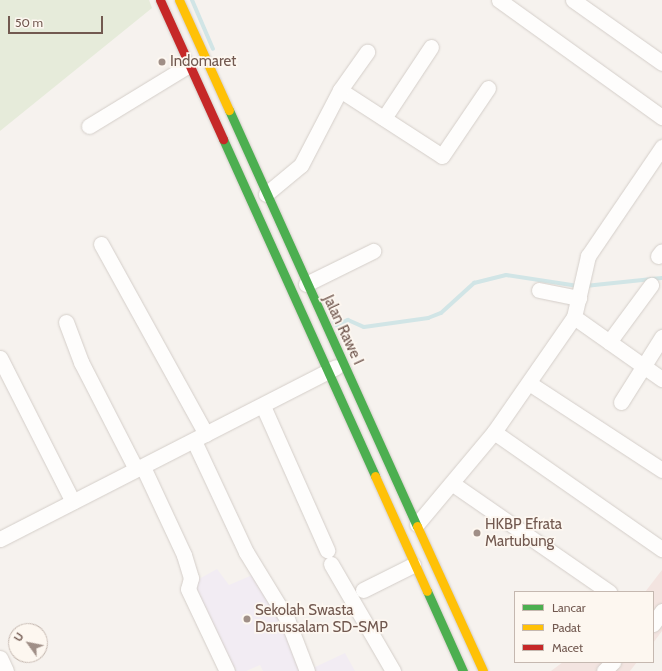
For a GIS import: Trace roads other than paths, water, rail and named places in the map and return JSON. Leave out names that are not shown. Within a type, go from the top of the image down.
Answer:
[{"type":"main road","name":"Jalan Rawe I","points":[[160,0],[413,564],[463,671]]},
{"type":"main road","name":"Jalan Rawe I","points":[[179,0],[266,194],[312,281],[344,363],[483,671]]},
{"type":"street","points":[[499,0],[662,117]]},
{"type":"street","points":[[573,0],[662,63]]},
{"type":"street","points":[[384,118],[431,48]]},
{"type":"street","points":[[266,194],[301,165],[340,90],[367,52]]},
{"type":"street","points":[[90,126],[189,65]]},
{"type":"street","points":[[340,90],[444,156],[488,88]]},
{"type":"street","points":[[417,524],[453,484],[494,432],[574,317],[581,293],[582,269],[659,157]]},
{"type":"street","points":[[101,244],[200,438],[246,552],[287,619],[307,671]]},
{"type":"street","points":[[312,281],[373,251]]},
{"type":"street","points":[[609,342],[651,285]]},
{"type":"street","points":[[539,290],[581,293]]},
{"type":"street","points":[[574,317],[662,379]]},
{"type":"street","points":[[66,322],[81,362],[139,468],[184,555],[191,578],[188,589],[227,671]]},
{"type":"street","points":[[621,402],[662,337]]},
{"type":"street","points":[[0,358],[73,502]]},
{"type":"street","points":[[0,539],[263,406],[344,363]]},
{"type":"street","points":[[529,383],[662,470]]},
{"type":"street","points":[[263,406],[327,550]]},
{"type":"street","points":[[494,432],[662,549]]},
{"type":"street","points":[[453,484],[608,591]]},
{"type":"street","points":[[332,564],[393,671]]},
{"type":"street","points":[[363,590],[413,564]]},
{"type":"street","points":[[0,658],[6,671]]},
{"type":"street","points":[[604,671],[612,663]]},
{"type":"waterway","points":[[192,0],[213,49]]},
{"type":"waterway","points":[[334,322],[336,325],[348,320],[364,327],[428,318],[441,313],[474,283],[506,275],[578,286]]},
{"type":"waterway","points":[[585,286],[662,278]]},
{"type":"place","name":"Indomaret","points":[[162,62]]},
{"type":"place","name":"HKBP Efrata Martubung","points":[[477,533]]},
{"type":"place","name":"Sekolah Swasta Darussalam SD-SMP","points":[[247,619]]}]
